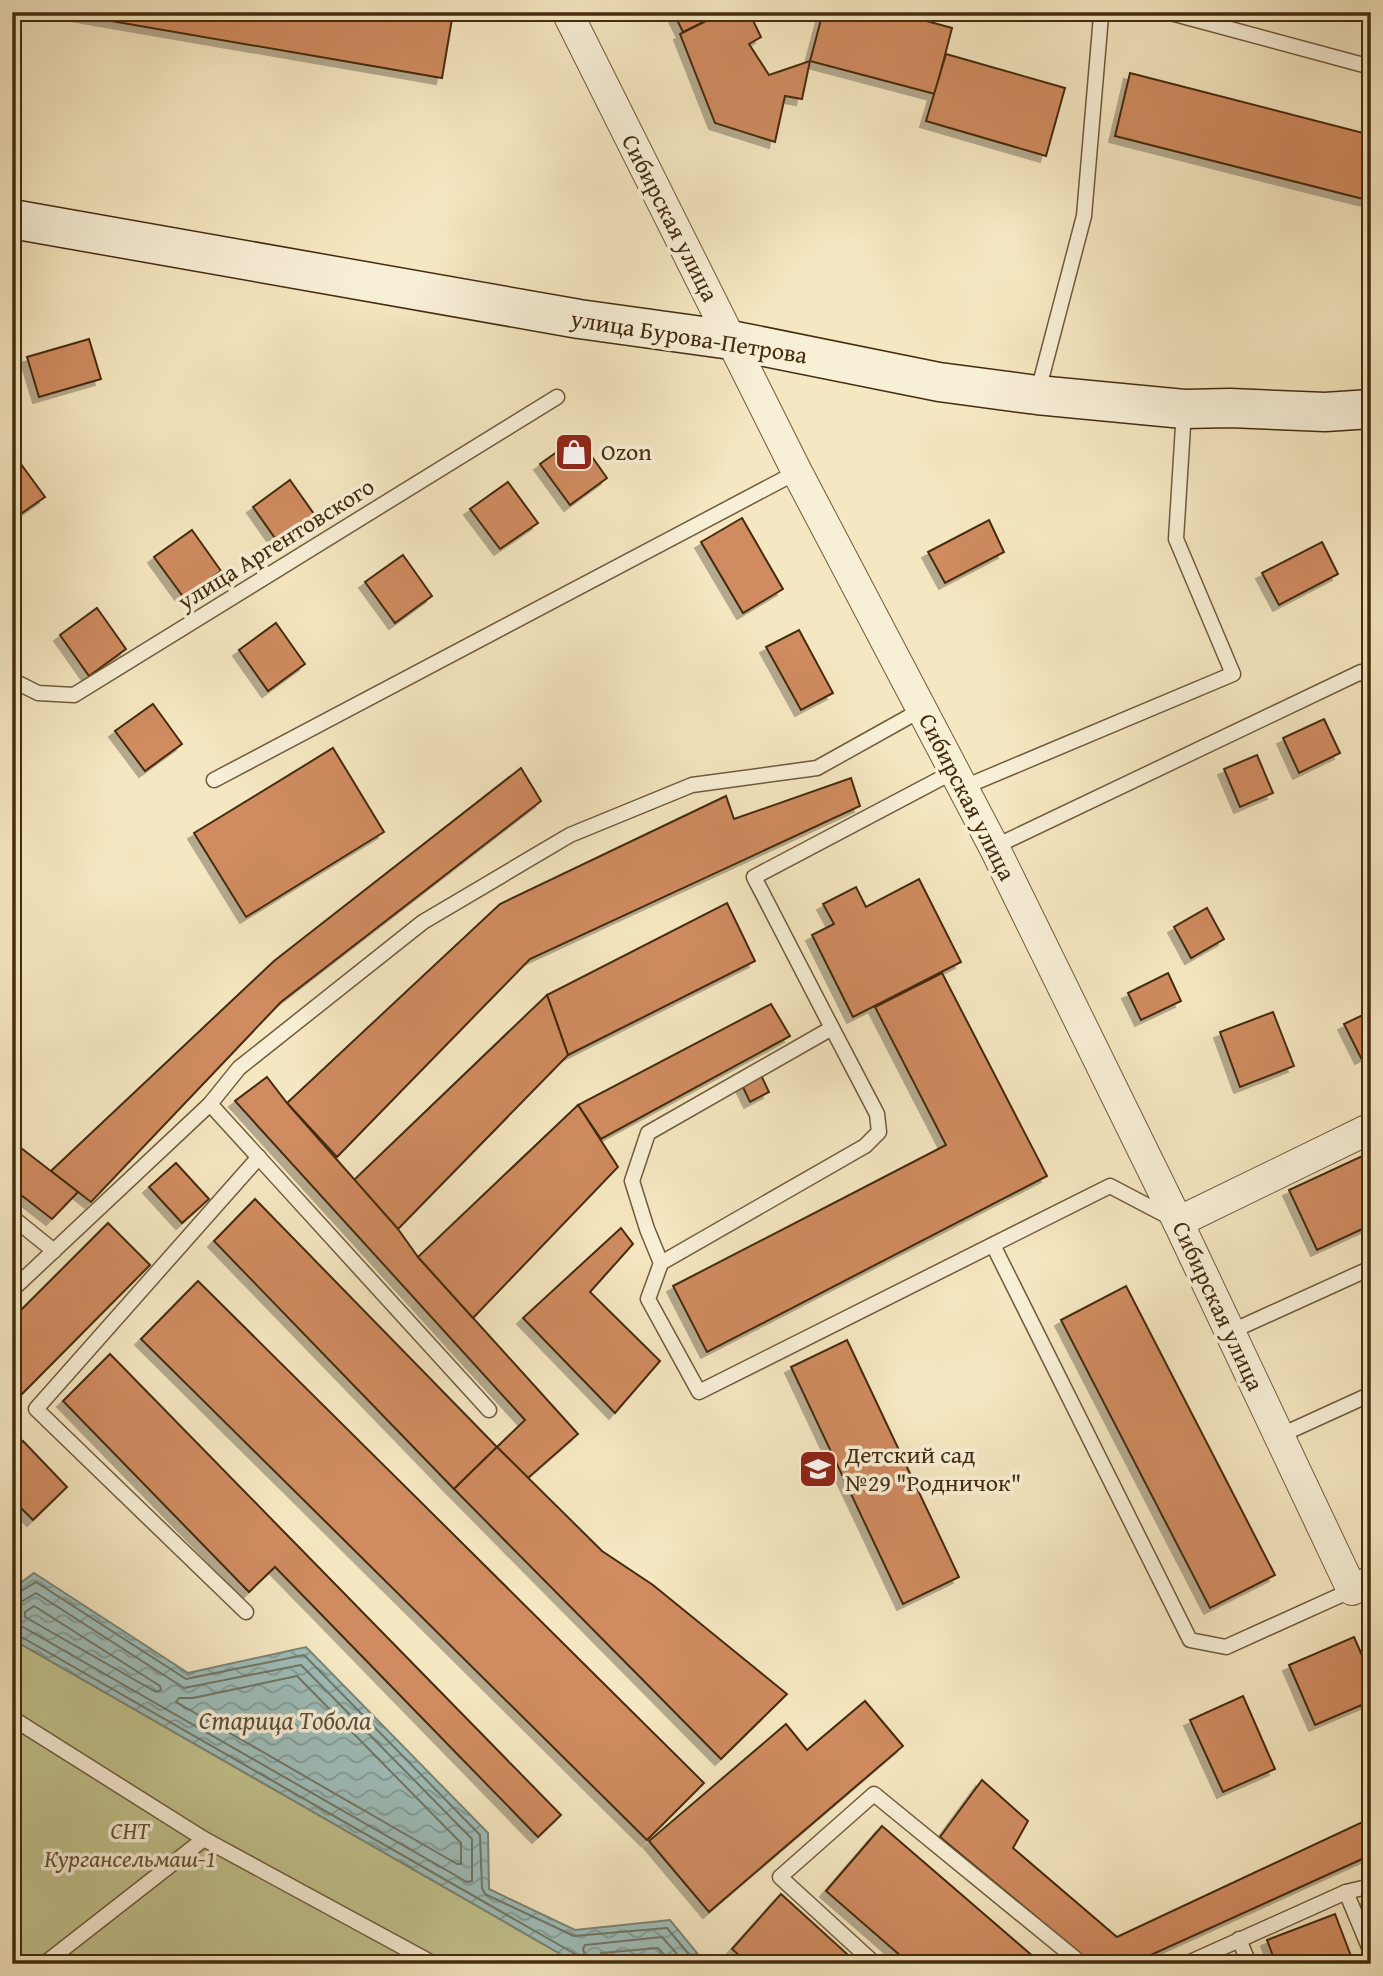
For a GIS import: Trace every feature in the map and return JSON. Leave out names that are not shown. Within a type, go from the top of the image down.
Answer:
[{"type":"main road","name":"улица Бурова-Петрова","points":[[12,219],[579,319],[731,340],[939,382],[1037,395],[1184,409],[1325,412],[1371,409]]},
{"type":"street","name":"Сибирская улица","points":[[567,12],[797,472],[994,847],[1178,1222],[1279,1436],[1361,1585]]},
{"type":"street","points":[[1178,1222],[1371,1129]]},
{"type":"lane","points":[[1037,395],[1084,216],[1102,14],[1086,12]]},
{"type":"lane","points":[[1167,12],[1371,67]]},
{"type":"lane","name":"улица Аргентовского","points":[[12,680],[37,693],[75,695],[557,397]]},
{"type":"lane","points":[[1178,1222],[1110,1186],[699,1392],[648,1299],[661,1263],[866,1146],[879,1132],[877,1114],[754,877],[958,780],[1233,674],[1176,540],[1184,409]]},
{"type":"lane","points":[[214,780],[797,472]]},
{"type":"lane","points":[[994,847],[1361,672],[1371,679]]},
{"type":"lane","points":[[12,1290],[210,1104],[239,1068],[423,922],[569,835],[692,785],[817,768],[921,710]]},
{"type":"lane","points":[[661,1263],[632,1181],[648,1133],[832,1028]]},
{"type":"lane","points":[[210,1104],[488,1409]]},
{"type":"lane","points":[[246,1612],[36,1409],[259,1157]]},
{"type":"lane","points":[[12,1217],[54,1251]]},
{"type":"lane","points":[[993,1245],[1190,1640],[1226,1647],[1361,1585]]},
{"type":"lane","points":[[1230,1332],[1371,1268]]},
{"type":"lane","points":[[1279,1436],[1371,1394]]},
{"type":"lane","points":[[12,1718],[204,1839],[434,1964]]},
{"type":"lane","points":[[875,1964],[780,1877],[874,1794],[1082,1964]]},
{"type":"lane","points":[[44,1964],[204,1839]]},
{"type":"lane","points":[[1186,1964],[1346,1892],[1371,1886]]},
{"type":"lane","points":[[1346,1892],[1371,1952]]},
{"type":"lane","points":[[1239,1939],[1249,1964]]},
{"type":"green space","name":"СНТ Кургансельмаш-1","points":[[12,1639],[578,1964],[12,1964]]},
{"type":"water","name":"Старица Тобола","points":[[34,1573],[188,1673],[306,1647],[488,1833],[489,1889],[575,1930],[670,1920],[706,1964],[578,1964],[12,1639],[12,1589]]},
{"type":"building","points":[[59,12],[450,12],[453,13],[442,78]]},
{"type":"building","points":[[673,12],[724,12],[683,32]]},
{"type":"building","points":[[724,12],[749,12],[761,37],[749,44],[769,75],[810,61],[802,99],[785,96],[775,142],[715,123],[680,34]]},
{"type":"building","points":[[823,12],[894,12],[952,28],[935,94],[810,61]]},
{"type":"building","points":[[946,54],[1065,88],[1046,156],[926,121]]},
{"type":"building","points":[[1130,73],[1371,135],[1371,201],[1115,136]]},
{"type":"building","points":[[89,339],[101,379],[39,397],[27,357]]},
{"type":"building","points":[[578,437],[607,478],[570,505],[540,464]]},
{"type":"building","points":[[15,456],[45,497],[12,520],[12,459]]},
{"type":"building","points":[[290,480],[319,521],[282,548],[253,507]]},
{"type":"building","points":[[508,482],[538,523],[500,549],[470,509]]},
{"type":"building","points":[[742,518],[783,589],[743,613],[701,542]]},
{"type":"building","points":[[989,520],[1004,552],[945,583],[928,552]]},
{"type":"building","points":[[192,530],[221,571],[184,598],[154,557]]},
{"type":"building","points":[[1322,542],[1338,574],[1279,605],[1262,573]]},
{"type":"building","points":[[403,555],[432,596],[395,623],[365,582]]},
{"type":"building","points":[[97,608],[126,649],[89,676],[60,635]]},
{"type":"building","points":[[276,623],[305,664],[268,691],[239,650]]},
{"type":"building","points":[[799,630],[833,693],[801,710],[766,647]]},
{"type":"building","points":[[153,704],[182,744],[145,771],[115,731]]},
{"type":"building","points":[[1324,719],[1340,753],[1299,773],[1283,738]]},
{"type":"building","points":[[333,748],[384,832],[246,917],[194,833]]},
{"type":"building","points":[[1257,755],[1273,793],[1240,807],[1224,769]]},
{"type":"building","points":[[521,768],[541,801],[281,1002],[91,1202],[51,1171],[274,961]]},
{"type":"building","points":[[851,778],[860,806],[530,959],[337,1157],[287,1103],[500,904],[726,796],[734,819]]},
{"type":"building","points":[[919,879],[961,962],[853,1017],[812,935],[834,924],[823,904],[856,887],[866,907]]},
{"type":"building","points":[[727,903],[755,961],[568,1055],[547,995]]},
{"type":"building","points":[[1207,908],[1224,939],[1191,958],[1174,927]]},
{"type":"building","points":[[942,973],[1047,1176],[707,1352],[673,1286],[946,1145],[875,1007]]},
{"type":"building","points":[[1168,973],[1181,1001],[1141,1020],[1128,993]]},
{"type":"building","points":[[547,995],[568,1055],[398,1229],[354,1180]]},
{"type":"building","points":[[771,1004],[790,1036],[601,1139],[578,1105]]},
{"type":"building","points":[[1371,1011],[1371,1053],[1361,1058],[1344,1024]]},
{"type":"building","points":[[1273,1012],[1294,1066],[1240,1087],[1220,1032]]},
{"type":"building","points":[[760,1073],[769,1092],[750,1102],[741,1083]]},
{"type":"building","points":[[267,1077],[398,1229],[418,1257],[578,1434],[528,1478],[497,1447],[525,1420],[235,1101]]},
{"type":"building","points":[[578,1105],[618,1167],[473,1318],[418,1257]]},
{"type":"building","points":[[12,1141],[78,1192],[52,1219],[12,1188]]},
{"type":"building","points":[[1371,1152],[1371,1225],[1317,1250],[1289,1190]]},
{"type":"building","points":[[176,1163],[209,1199],[182,1223],[149,1187]]},
{"type":"building","points":[[255,1199],[497,1447],[454,1489],[214,1241]]},
{"type":"building","points":[[108,1223],[150,1265],[21,1395],[12,1386],[12,1319]]},
{"type":"building","points":[[621,1228],[633,1244],[590,1292],[660,1361],[615,1413],[523,1318]]},
{"type":"building","points":[[12,1247],[21,1254],[12,1263]]},
{"type":"building","points":[[198,1281],[704,1783],[647,1840],[141,1339]]},
{"type":"building","points":[[1126,1286],[1275,1575],[1210,1608],[1061,1320]]},
{"type":"building","points":[[847,1340],[959,1577],[903,1604],[791,1367]]},
{"type":"building","points":[[110,1354],[561,1815],[538,1837],[275,1567],[249,1592],[63,1401]]},
{"type":"building","points":[[23,1441],[67,1487],[33,1520],[12,1499],[12,1451]]},
{"type":"building","points":[[497,1447],[602,1551],[653,1585],[787,1694],[721,1759],[454,1489]]},
{"type":"building","points":[[1354,1637],[1371,1676],[1371,1701],[1315,1725],[1289,1665]]},
{"type":"building","points":[[1243,1696],[1275,1769],[1223,1792],[1190,1720]]},
{"type":"building","points":[[865,1701],[903,1746],[709,1912],[649,1841],[786,1724],[807,1750]]},
{"type":"building","points":[[982,1780],[1028,1821],[1013,1848],[1117,1937],[1371,1818],[1371,1855],[1131,1964],[1093,1964],[940,1837]]},
{"type":"building","points":[[882,1826],[1042,1964],[910,1964],[826,1891]]},
{"type":"building","points":[[781,1894],[858,1964],[749,1964],[732,1949]]},
{"type":"building","points":[[1371,1896],[1371,1915],[1364,1899]]},
{"type":"building","points":[[1335,1914],[1354,1964],[1276,1964],[1267,1940]]},
{"type":"place","name":"Ozon","points":[[574,452]]},
{"type":"place","name":"Детский сад №29 \"Родничок\"","points":[[818,1469]]}]
